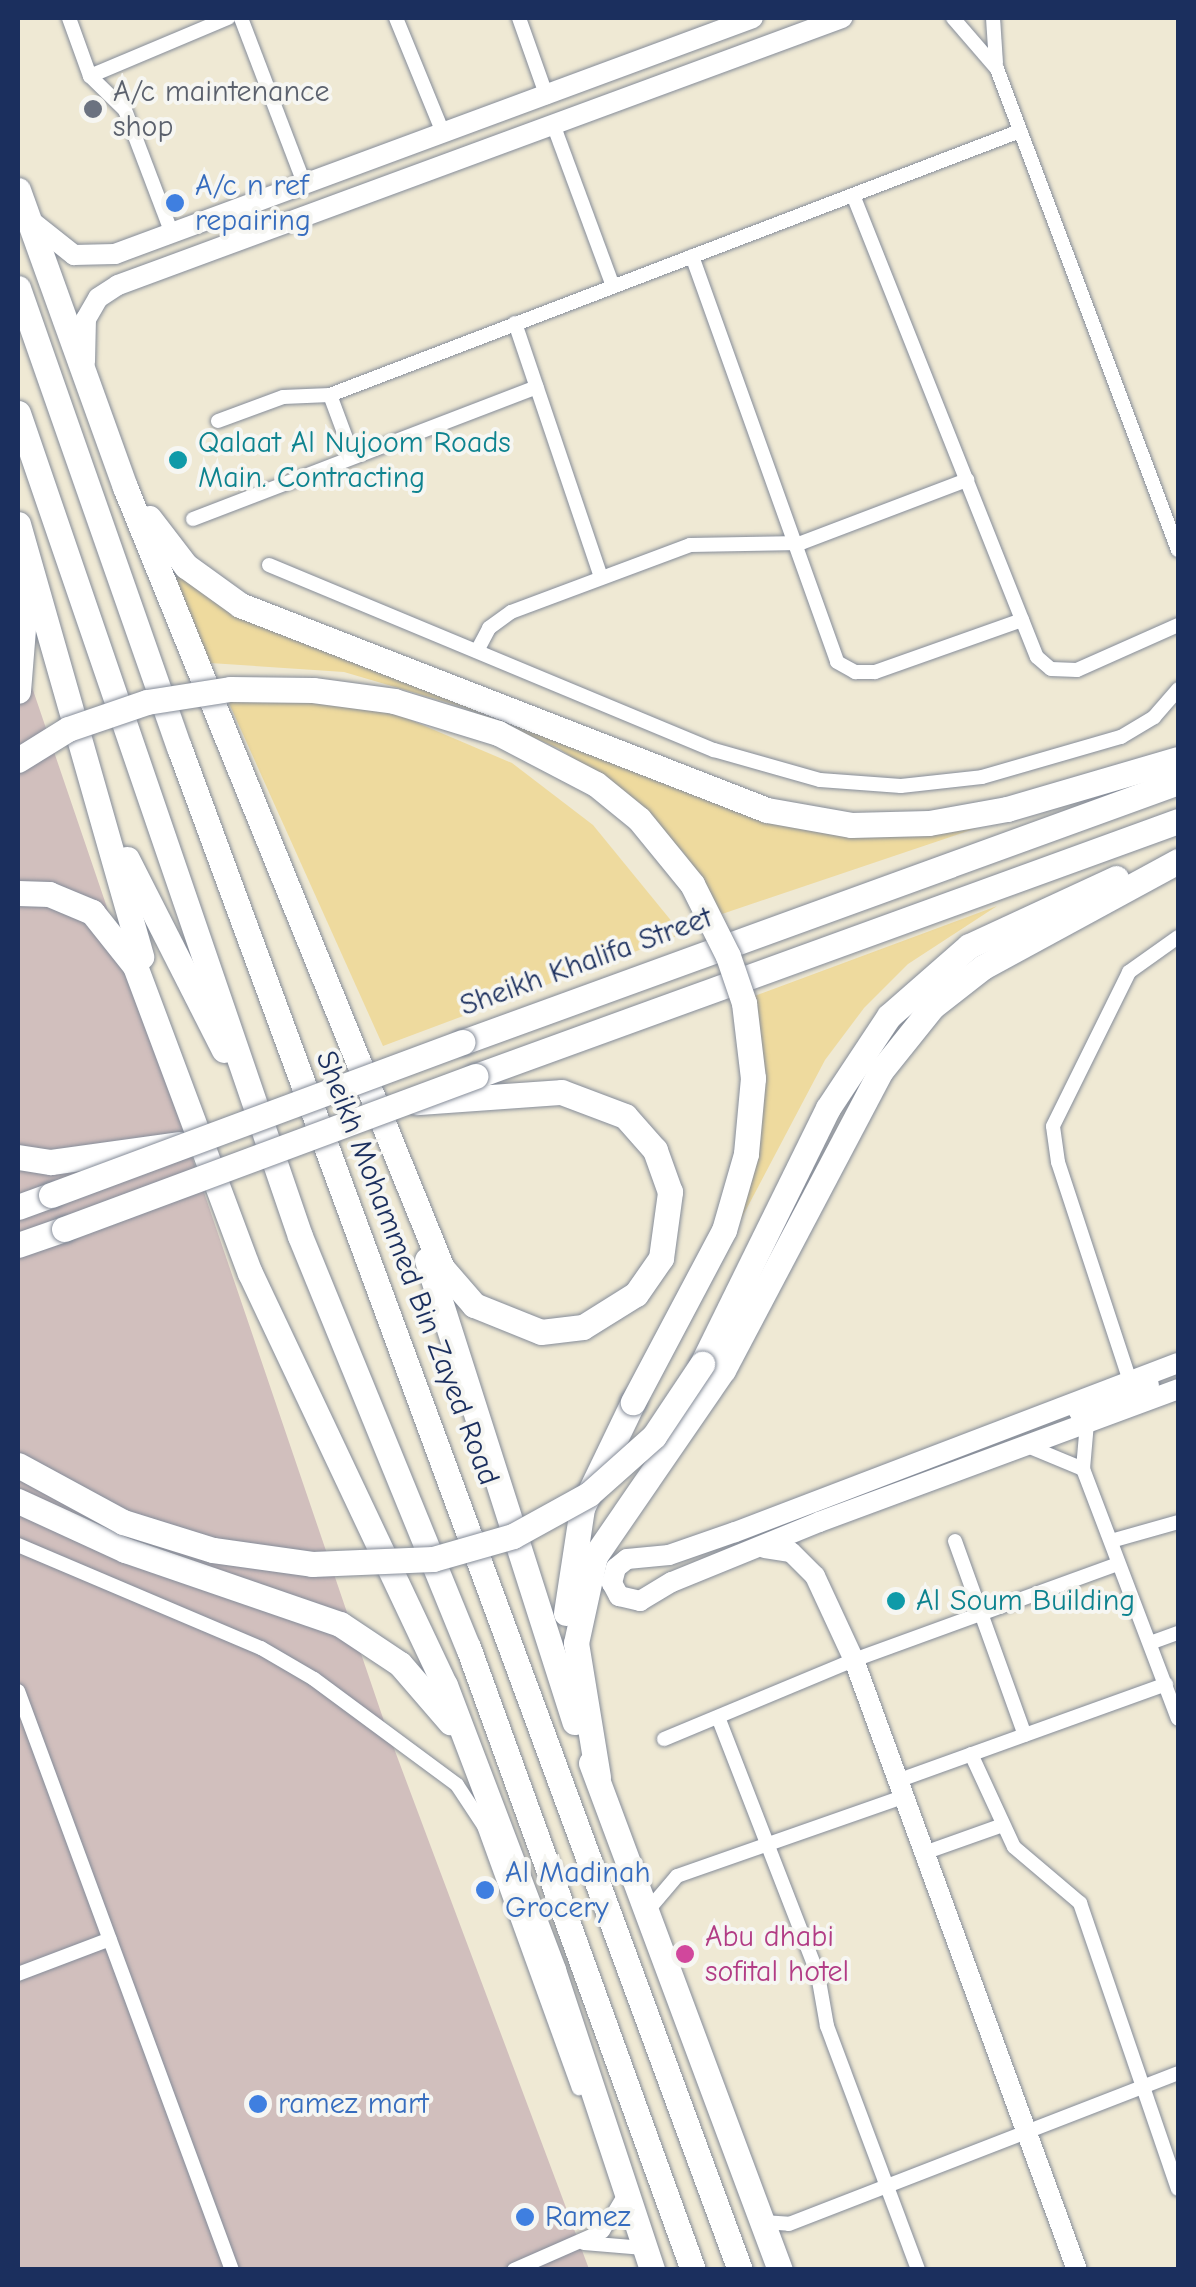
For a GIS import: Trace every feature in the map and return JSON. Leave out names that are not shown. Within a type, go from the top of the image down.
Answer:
[{"type":"highway","points":[[20,198],[125,487],[410,1197],[586,1752],[649,1909],[780,2270]]},
{"type":"highway","name":"Sheikh Mohammed Bin Zayed Road","points":[[18,288],[179,748],[740,2270]]},
{"type":"highway","points":[[18,413],[300,1236],[468,1648],[693,2270]]},
{"type":"highway","points":[[125,487],[186,566],[240,605],[767,810],[850,825],[930,824],[1178,758]]},
{"type":"highway","points":[[18,691],[26,621],[21,535]]},
{"type":"highway","points":[[21,535],[177,1077]]},
{"type":"highway","points":[[18,760],[68,730],[147,702],[230,689],[340,693],[421,707],[498,733],[596,784],[639,819],[692,884],[728,956],[749,1028],[753,1103],[724,1230],[582,1508],[567,1585],[568,1662],[586,1752]]},
{"type":"highway","points":[[91,771],[170,954],[251,1095]]},
{"type":"highway","name":"Sheikh Khalifa Street","points":[[18,1208],[1178,782]]},
{"type":"highway","points":[[18,1245],[402,1104],[478,1086],[1178,821]]},
{"type":"highway","points":[[18,1465],[123,1522],[213,1550],[312,1564],[433,1559],[513,1536],[589,1494],[654,1436],[702,1364],[828,1108],[889,1016],[942,965],[998,929],[1178,852]]},
{"type":"highway","points":[[598,1777],[577,1654],[587,1577],[606,1537],[722,1370],[892,1054],[947,993],[1002,955],[1178,861]]},
{"type":"highway","points":[[840,1146],[923,1037],[972,990],[1024,958],[1178,882]]},
{"type":"highway","points":[[18,893],[72,900],[110,926],[135,966],[250,1273],[431,1652],[554,1970],[648,2259]]},
{"type":"highway","points":[[410,1197],[456,1288],[517,1327],[582,1327],[620,1308],[650,1278],[668,1237],[670,1192],[642,1132],[584,1096],[478,1086]]},
{"type":"highway","points":[[18,1157],[84,1157],[189,1144]]},
{"type":"highway","points":[[18,1501],[125,1550],[340,1624],[400,1664],[468,1748]]},
{"type":"street","points":[[69,18],[90,76],[125,110],[172,234]]},
{"type":"street","points":[[90,76],[228,18]]},
{"type":"street","points":[[241,18],[305,186]]},
{"type":"street","points":[[396,18],[444,135]]},
{"type":"street","points":[[520,18],[547,97]]},
{"type":"street","points":[[86,384],[83,330],[98,298],[204,250],[842,18]]},
{"type":"street","points":[[953,18],[997,68]]},
{"type":"street","points":[[992,18],[997,68],[1178,550]]},
{"type":"street","points":[[20,198],[48,240],[84,258],[266,202],[746,19]]},
{"type":"street","points":[[553,124],[614,286]]},
{"type":"street","points":[[218,421],[283,397],[330,395],[1020,131]]},
{"type":"street","points":[[853,195],[1038,657],[1060,672],[1178,624]]},
{"type":"street","points":[[204,250],[204,236],[266,202]]},
{"type":"street","points":[[692,256],[830,654],[854,672],[876,672],[1022,620]]},
{"type":"street","points":[[516,324],[601,577]]},
{"type":"street","points":[[193,519],[537,387]]},
{"type":"street","points":[[330,395],[353,458]]},
{"type":"street","points":[[477,650],[502,616],[601,577],[702,542],[792,545],[967,480]]},
{"type":"street","points":[[269,565],[740,759],[874,786],[982,777],[1103,742],[1154,717],[1178,690]]},
{"type":"street","points":[[1129,1378],[1058,1162],[1053,1126],[1128,972],[1178,937]]},
{"type":"street","points":[[1178,1363],[1129,1378],[734,1532],[669,1554],[628,1559],[616,1568],[612,1583],[619,1596],[640,1601],[672,1582],[764,1548],[819,1522],[1178,1389]]},
{"type":"street","points":[[1025,1446],[1036,1428],[1178,1372]]},
{"type":"street","points":[[1087,1423],[1083,1469],[1111,1541],[1115,1565],[1178,1719]]},
{"type":"street","points":[[1025,1446],[1083,1469]]},
{"type":"street","points":[[819,1522],[812,1544],[815,1576],[854,1660],[1077,2270]]},
{"type":"street","points":[[1111,1541],[1178,1522]]},
{"type":"street","points":[[956,1541],[1024,1734]]},
{"type":"street","points":[[18,1545],[261,1648],[414,1750],[470,1800],[588,2114],[612,2156]]},
{"type":"street","points":[[764,1548],[791,1552],[815,1576]]},
{"type":"street","points":[[664,1739],[854,1660],[1115,1565]]},
{"type":"street","points":[[1150,1643],[1178,1633]]},
{"type":"street","points":[[649,1909],[670,1880],[768,1844],[972,1754],[1166,1684]]},
{"type":"street","points":[[18,1691],[232,2270]]},
{"type":"street","points":[[718,1717],[768,1844],[918,2270]]},
{"type":"street","points":[[972,1754],[1018,1852],[1044,1866],[1080,1903],[1178,2189]]},
{"type":"street","points":[[924,1853],[1004,1825]]},
{"type":"street","points":[[18,1974],[110,1939]]},
{"type":"street","points":[[763,2222],[789,2224],[885,2183],[1178,2073]]},
{"type":"street","points":[[514,2270],[583,2243],[609,2225],[625,2193]]},
{"type":"street","points":[[583,2243],[648,2259]]},
{"type":"shaded area","points":[[18,646],[386,1727],[589,2269],[18,2269]]},
{"type":"sand","points":[[166,563],[203,593],[689,791],[929,832],[977,828],[722,914],[684,853],[626,793],[558,748],[463,707],[344,672],[210,663]]},
{"type":"sand","points":[[228,701],[320,701],[399,715],[512,763],[593,825],[682,934],[383,1046]]},
{"type":"sand","points":[[997,906],[908,964],[864,1008],[825,1060],[737,1227],[749,998]]},
{"type":"place","name":"A/c maintenance shop","points":[[93,109]]},
{"type":"place","name":"A/c n ref repairing","points":[[175,203]]},
{"type":"place","name":"Qalaat Al Nujoom Roads Main. Contracting","points":[[178,460]]},
{"type":"place","name":"Al Soum Building","points":[[896,1601]]},
{"type":"place","name":"Al Madinah Grocery","points":[[485,1890]]},
{"type":"place","name":"Abu dhabi sofital hotel","points":[[685,1954]]},
{"type":"place","name":"ramez mart","points":[[258,2104]]},
{"type":"place","name":"Ramez","points":[[525,2217]]}]
